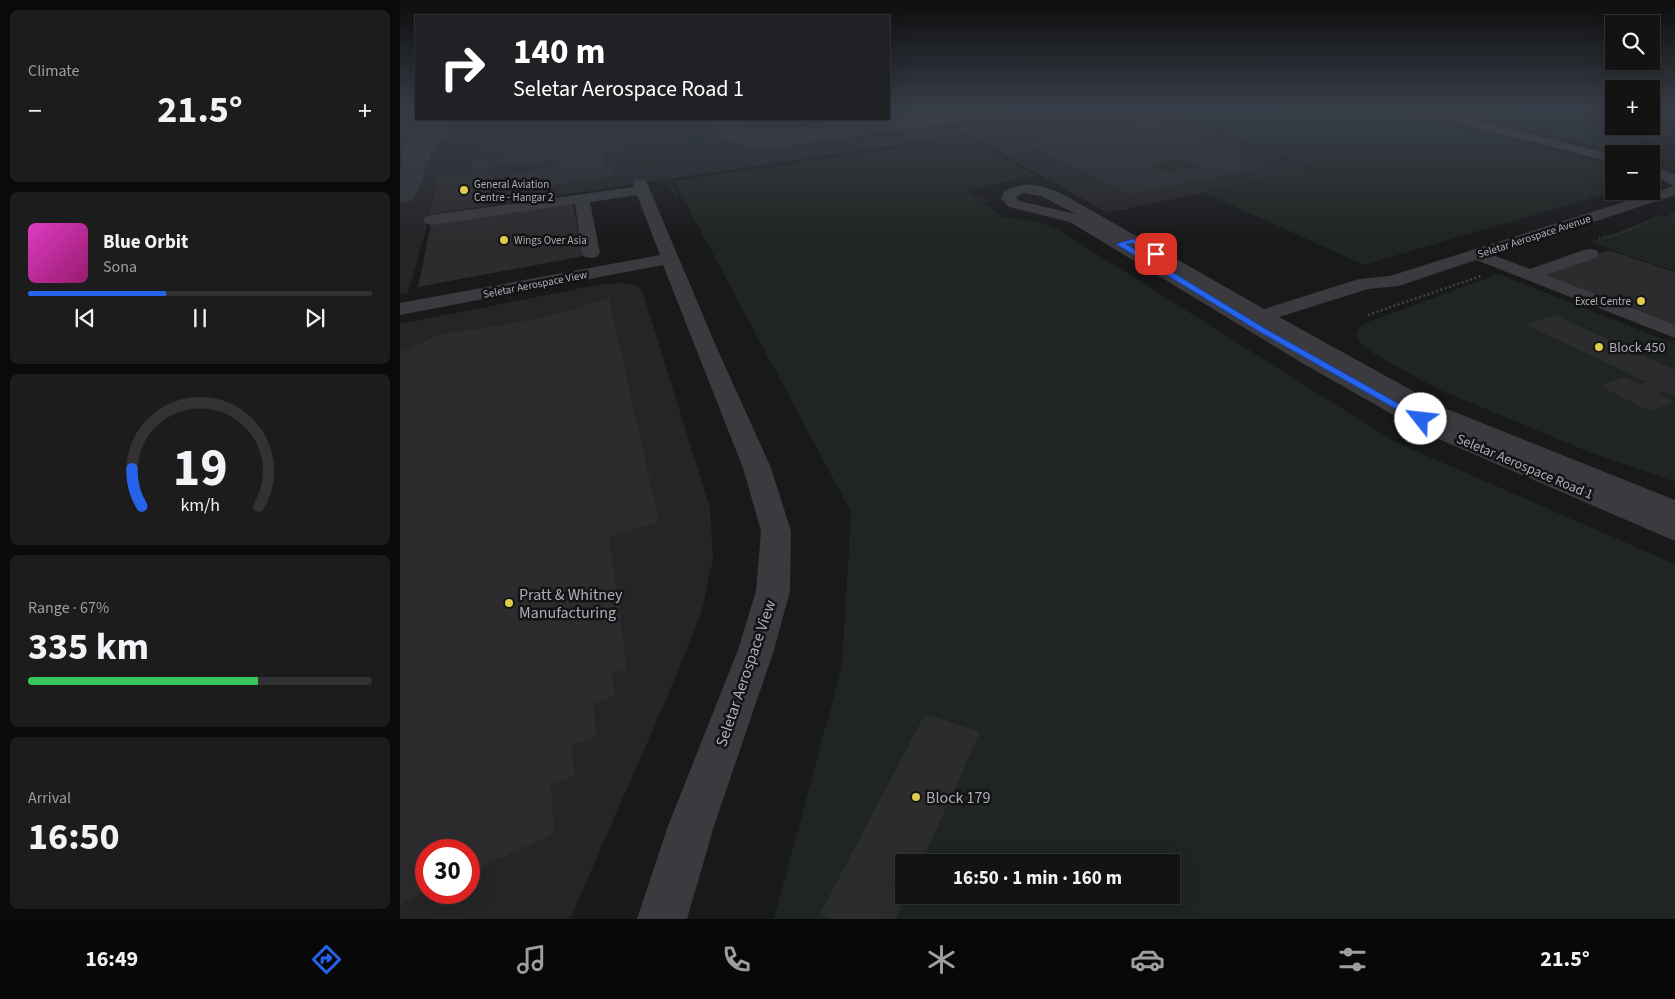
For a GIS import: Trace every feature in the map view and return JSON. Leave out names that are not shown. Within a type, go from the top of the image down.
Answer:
[{"type":"street","points":[[1660,173],[1670,177],[1675,182]]},
{"type":"street","name":"Seletar Aerospace View","points":[[582,199],[642,187],[756,468],[776,531],[773,591],[761,633],[691,826],[662,919]]},
{"type":"street","name":"Seletar Aerospace Road 1","points":[[1675,512],[1433,412],[1324,351],[1263,323],[1216,289],[1126,242],[1076,219],[1014,204],[1009,199],[1009,195],[1019,190],[1038,189],[1068,203],[1126,242],[1436,428],[1675,530]]},
{"type":"street","name":"Seletar Aerospace Avenue","points":[[1263,323],[1316,314],[1387,290],[1392,282],[1675,190]]},
{"type":"street","points":[[431,220],[582,199],[590,253]]},
{"type":"street","points":[[1478,254],[1675,332]]},
{"type":"street","points":[[1529,275],[1590,254]]},
{"type":"street","name":"Seletar Aerospace View","points":[[400,309],[670,258]]},
{"type":"street","points":[[1216,289],[1316,314],[1315,341],[1324,351]]},
{"type":"shaded area","points":[[400,154],[835,154],[430,215],[408,293],[400,294]]},
{"type":"shaded area","points":[[632,154],[787,154],[766,157],[740,156],[638,168]]},
{"type":"shaded area","points":[[859,154],[996,154],[1035,176],[967,190],[1002,217],[1036,222],[1057,229],[1395,442],[1675,564],[1675,919],[774,919],[842,666],[851,512],[674,181]]},
{"type":"shaded area","points":[[1002,154],[1270,154],[1312,169],[1108,213]]},
{"type":"shaded area","points":[[1275,154],[1566,154],[1605,164],[1605,194],[1364,265],[1205,193],[1314,168]]},
{"type":"shaded area","points":[[1182,159],[1199,166],[1167,172],[1150,164]]},
{"type":"shaded area","points":[[1675,211],[1675,271],[1588,242],[1669,215]]},
{"type":"shaded area","points":[[1498,274],[1675,344],[1675,482],[1584,450],[1440,390],[1376,355],[1363,345],[1356,336],[1359,328],[1368,322]]},
{"type":"shaded area","name":"Pratt & Whitney Manufacturing","points":[[619,283],[635,285],[642,290],[710,508],[713,559],[702,610],[675,679],[570,919],[400,919],[400,324],[597,285]]},
{"type":"building","points":[[519,154],[602,154],[606,167],[612,166],[615,174],[608,175],[609,177],[509,191],[509,174],[582,163],[559,166],[558,159],[471,170],[472,160]]},
{"type":"building","points":[[1048,154],[1234,154],[1242,157],[1236,158],[1262,168],[1129,195]],"holes":[[[1182,159],[1199,166],[1167,172],[1150,164]]]},
{"type":"building","name":"General Aviation Centre - Hangar 2","points":[[494,170],[491,202],[477,204],[476,207],[429,214],[439,177]]},
{"type":"building","name":"Wings Over Asia","points":[[572,202],[584,256],[418,287],[431,224]]},
{"type":"building","name":"Excel Centre","points":[[1609,250],[1675,272],[1675,327],[1538,275]]},
{"type":"building","name":"Pratt & Whitney Manufacturing","points":[[609,299],[659,521],[609,537],[627,669],[612,674],[614,696],[594,704],[596,736],[572,745],[574,776],[551,785],[554,834],[480,867],[480,839],[415,839],[415,897],[400,904],[400,352],[441,334],[510,324],[584,308],[583,305]]},
{"type":"building","name":"Block 450","points":[[1555,315],[1675,370],[1675,396],[1666,391],[1658,394],[1675,402],[1650,411],[1600,386],[1625,377],[1640,384],[1646,382],[1525,324]]},
{"type":"building","name":"Block 179","points":[[925,714],[980,732],[926,854],[895,854],[895,904],[903,904],[896,919],[831,919],[820,914]]},
{"type":"taxiway","points":[[400,192],[415,154]]},
{"type":"place","name":"General Aviation Centre - Hangar 2","points":[[464,190]]},
{"type":"place","name":"Wings Over Asia","points":[[504,240]]},
{"type":"place","name":"Excel Centre","points":[[1641,301]]},
{"type":"place","name":"Block 450","points":[[1599,347]]},
{"type":"place","name":"Pratt & Whitney Manufacturing","points":[[509,603]]},
{"type":"place","name":"Block 179","points":[[916,797]]},
{"type":"route","points":[[1156,254],[1133,241],[1119,244],[1310,358],[1421,419]]}]
